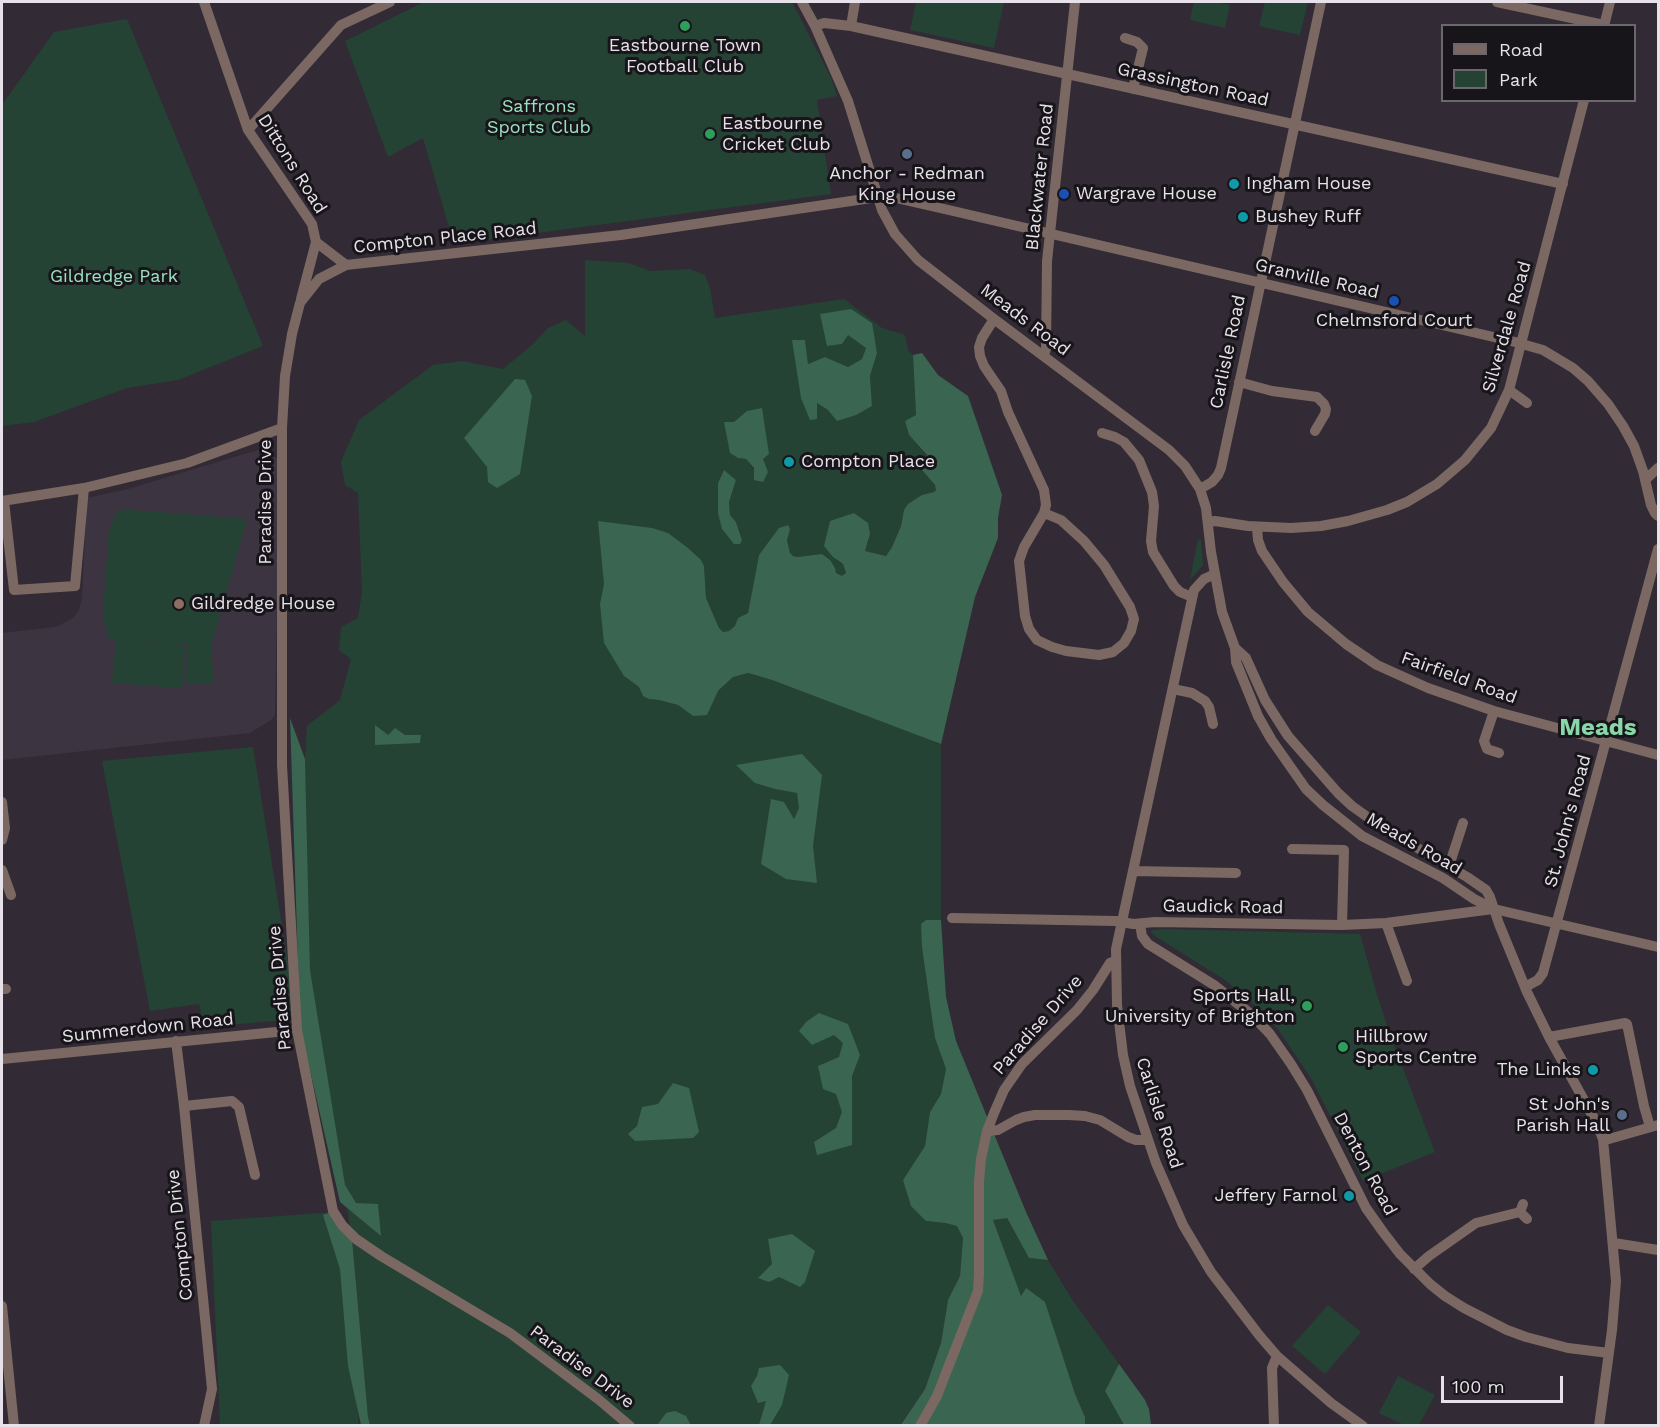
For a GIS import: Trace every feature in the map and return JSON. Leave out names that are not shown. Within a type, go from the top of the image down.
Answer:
[{"type":"street","name":"Dittons Road","points":[[204,2],[248,130],[312,224],[316,242],[300,303]]},
{"type":"street","points":[[248,130],[341,26],[390,2]]},
{"type":"street","name":"Meads Road","points":[[802,2],[848,101],[882,210],[895,234],[918,260],[1169,450],[1185,466],[1200,489],[1206,508],[1215,574],[1227,629],[1235,648],[1236,662],[1258,716],[1306,789],[1362,836],[1443,878],[1474,899],[1494,909]]},
{"type":"street","points":[[851,26],[855,2]]},
{"type":"street","name":"Blackwater Road","points":[[1044,355],[1050,234],[1075,2]]},
{"type":"street","name":"Carlisle Road","points":[[1200,489],[1212,482],[1221,468],[1321,2]]},
{"type":"street","points":[[1497,2],[1599,24]]},
{"type":"street","points":[[1604,24],[1610,2]]},
{"type":"street","name":"Grassington Road","points":[[815,26],[824,23],[851,26],[1563,184]]},
{"type":"street","points":[[1125,38],[1137,42],[1143,48],[1133,89]]},
{"type":"street","name":"Silverdale Road","points":[[1208,522],[1223,521],[1257,527],[1291,528],[1348,521],[1386,510],[1424,493],[1455,470],[1477,446],[1491,428],[1509,390],[1584,102]]},
{"type":"street","name":"Granville Road","points":[[878,197],[897,198],[1543,350],[1573,368],[1608,404],[1634,446],[1651,505],[1654,513],[1659,516]]},
{"type":"street","name":"Compton Place Road","points":[[282,428],[285,376],[300,303],[319,279],[346,266],[621,235],[878,197]]},
{"type":"street","name":"Dittons Road","points":[[316,242],[346,266]]},
{"type":"street","points":[[994,319],[982,338],[979,347],[980,356],[1001,391],[1008,412],[1044,490],[1046,505],[1044,513],[1023,547],[1019,561],[1025,616],[1029,629],[1037,640],[1066,651],[1099,655],[1113,652],[1124,643],[1131,631],[1134,619],[1131,607],[1104,565],[1084,541],[1061,520],[1044,513]]},
{"type":"street","points":[[1239,382],[1272,391],[1317,397],[1326,409],[1316,431]]},
{"type":"street","points":[[1509,390],[1527,403]]},
{"type":"street","points":[[84,488],[75,586],[14,590],[3,501],[84,488],[187,463],[282,428]]},
{"type":"street","name":"Paradise Drive","points":[[282,428],[282,765],[297,1030],[333,1211],[342,1225],[356,1239],[510,1333],[630,1425]]},
{"type":"street","points":[[1102,433],[1124,442],[1139,459],[1152,492],[1154,506],[1151,542],[1154,552],[1173,586],[1179,592],[1192,597]]},
{"type":"street","points":[[1645,480],[1659,468]]},
{"type":"street","name":"Fairfield Road","points":[[1257,527],[1262,551],[1283,582],[1308,612],[1377,665],[1428,688],[1494,711],[1659,755]]},
{"type":"street","name":"St. John's Road","points":[[1525,987],[1538,980],[1543,974],[1659,549]]},
{"type":"street","name":"Carlisle Road","points":[[1215,574],[1199,583],[1192,597],[1116,949],[1117,1005],[1123,1055],[1147,1140],[1180,1220],[1211,1272],[1277,1356],[1332,1403],[1363,1425]]},
{"type":"street","name":"Meads Road","points":[[1235,648],[1246,658],[1265,700],[1288,736],[1328,783],[1366,818],[1486,890],[1525,987],[1549,1037],[1596,1122],[1603,1139],[1614,1243],[1615,1300],[1599,1425]]},
{"type":"street","points":[[1173,689],[1192,693],[1205,700],[1213,724]]},
{"type":"street","points":[[1494,711],[1484,741],[1487,749],[1499,753]]},
{"type":"street","points":[[2,802],[5,828],[2,840]]},
{"type":"street","points":[[1449,866],[1463,823]]},
{"type":"street","points":[[1292,849],[1344,850],[1342,925]]},
{"type":"street","points":[[2,870],[11,895]]},
{"type":"street","points":[[1133,871],[1236,873]]},
{"type":"street","points":[[1494,909],[1659,947]]},
{"type":"street","name":"Gaudick Road","points":[[952,918],[1116,921],[1140,924],[1155,922],[1342,925],[1386,923],[1494,909]]},
{"type":"street","points":[[1386,923],[1407,981]]},
{"type":"street","name":"Denton Road","points":[[1140,924],[1142,936],[1148,944],[1214,985],[1252,1015],[1270,1035],[1307,1090],[1366,1208],[1414,1269],[1445,1296],[1507,1330],[1568,1348],[1609,1353]]},
{"type":"street","name":"Paradise Drive","points":[[920,1425],[937,1396],[978,1291],[979,1182],[987,1131],[994,1113],[1011,1077],[1077,1010],[1110,963],[1115,960]]},
{"type":"street","points":[[1549,1037],[1627,1024],[1644,1106],[1654,1126],[1603,1139]]},
{"type":"street","name":"Summerdown Road","points":[[2,1059],[297,1030]]},
{"type":"street","name":"Compton Drive","points":[[176,1041],[212,1389],[204,1425]]},
{"type":"street","points":[[184,1106],[232,1101],[239,1107],[255,1176]]},
{"type":"street","points":[[987,1131],[998,1130],[1024,1117],[1069,1115],[1100,1120],[1128,1137],[1147,1140]]},
{"type":"street","points":[[1414,1269],[1476,1223],[1524,1212]]},
{"type":"street","points":[[1614,1243],[1659,1250]]},
{"type":"street","points":[[2,1306],[14,1425]]},
{"type":"street","points":[[1274,1425],[1272,1368],[1277,1356]]},
{"type":"shaded area","name":"Gildredge House","points":[[261,449],[278,459],[279,473],[275,715],[271,720],[250,733],[2,760],[2,633],[56,627],[73,618],[78,612],[82,599],[87,498],[128,489]]},
{"type":"green space","name":"Saffrons Sports Club","points":[[424,2],[792,2],[831,78],[837,96],[817,100],[831,194],[454,244],[423,138],[388,157],[345,41]]},
{"type":"green space","points":[[916,2],[1004,2],[994,48],[910,30]]},
{"type":"green space","points":[[1194,2],[1230,5],[1225,28],[1190,20]]},
{"type":"green space","points":[[1265,2],[1308,2],[1300,35],[1259,26]]},
{"type":"green space","name":"Gildredge Park","points":[[127,19],[263,346],[178,380],[127,388],[34,422],[2,426],[2,105],[54,32]]},
{"type":"green space","points":[[585,260],[629,263],[650,271],[690,269],[705,275],[710,288],[715,318],[844,299],[882,328],[905,335],[908,350],[913,355],[916,416],[905,421],[909,435],[927,456],[922,470],[935,485],[936,490],[922,495],[902,519],[892,547],[886,556],[864,551],[869,541],[830,521],[825,546],[837,561],[843,564],[846,573],[842,577],[836,573],[822,554],[793,556],[787,540],[759,555],[748,613],[738,618],[736,626],[723,632],[706,598],[704,566],[624,676],[639,687],[649,699],[678,705],[693,716],[733,677],[747,673],[772,680],[881,721],[891,720],[941,745],[941,920],[926,920],[935,1038],[946,1069],[941,1094],[930,1112],[925,1146],[903,1180],[926,1221],[958,1226],[963,1238],[960,1276],[948,1300],[941,1343],[925,1389],[900,1425],[691,1425],[666,1413],[657,1425],[370,1425],[352,1239],[310,970],[305,759],[307,726],[340,700],[351,659],[339,650],[341,627],[358,618],[362,592],[358,493],[345,485],[341,462],[359,420],[433,365],[462,361],[503,369],[548,328],[566,320],[585,336]],"holes":[[[851,309],[877,353],[870,376],[872,406],[828,410],[817,403],[792,340],[805,340],[808,364],[825,357],[848,367],[862,359],[866,348],[848,334],[842,344],[827,345]],[[724,422],[734,422],[763,482],[746,459],[738,458]],[[724,470],[736,480],[729,502],[730,515],[736,522],[742,539],[722,529],[718,483]]]},
{"type":"green space","points":[[851,309],[872,323],[877,353],[870,376],[872,406],[856,415],[837,421],[828,410],[817,403],[817,419],[810,420],[801,398],[792,340],[805,340],[808,364],[825,357],[848,367],[862,359],[866,348],[848,335],[842,344],[827,346],[820,314]]},
{"type":"green space","points":[[922,353],[938,375],[968,396],[1002,495],[998,518],[998,538],[975,597],[941,744],[748,673],[733,677],[718,691],[707,715],[693,716],[678,705],[643,696],[639,687],[624,676],[604,643],[600,604],[604,584],[598,521],[652,528],[668,533],[688,548],[704,566],[706,598],[723,632],[729,631],[735,626],[738,618],[748,613],[759,555],[779,528],[788,525],[790,529],[787,540],[793,556],[822,554],[830,560],[836,573],[842,576],[846,573],[843,564],[824,546],[830,521],[854,513],[868,523],[870,534],[865,551],[886,556],[901,526],[904,510],[908,504],[936,490],[935,485],[922,470],[923,460],[927,455],[909,435],[905,421],[916,415],[913,355]]},
{"type":"green space","points":[[515,379],[525,380],[532,396],[520,474],[497,488],[488,482],[487,467],[464,438]]},
{"type":"green space","points":[[762,408],[769,454],[763,459],[768,472],[763,482],[754,480],[754,468],[746,459],[738,458],[730,453],[724,422],[734,422],[747,411]]},
{"type":"green space","points":[[724,470],[736,480],[729,502],[730,515],[736,522],[742,540],[740,544],[734,544],[722,529],[718,513],[718,483]]},
{"type":"green space","points":[[120,509],[247,519],[211,647],[214,683],[186,683],[187,644],[129,641],[185,645],[182,688],[112,683],[116,640],[109,639],[103,616],[109,528]]},
{"type":"green space","points":[[1198,539],[1201,540],[1203,565],[1190,580]]},
{"type":"green space","points":[[290,718],[305,759],[310,970],[345,1185],[356,1203],[378,1204],[381,1236],[340,1202],[300,1026]]},
{"type":"green space","points":[[375,725],[388,735],[395,728],[405,735],[421,735],[420,743],[375,745]]},
{"type":"green space","points":[[253,747],[297,1019],[204,1027],[199,1004],[150,1011],[102,761]]},
{"type":"green space","points":[[802,754],[822,775],[813,846],[817,883],[786,879],[761,864],[771,799],[784,802],[794,819],[799,808],[797,793],[755,783],[736,765]]},
{"type":"green space","points":[[926,920],[941,920],[946,997],[956,1041],[1048,1260],[1029,1258],[1007,1218],[993,1220],[1021,1296],[1026,1288],[1045,1302],[1075,1394],[1085,1417],[1085,1425],[900,1426],[925,1389],[941,1343],[948,1300],[960,1276],[963,1238],[957,1226],[926,1221],[911,1206],[903,1180],[925,1146],[930,1112],[941,1094],[946,1069],[935,1038],[922,947],[921,924]]},
{"type":"green space","name":"Hillbrow Sports Centre","points":[[1163,929],[1360,934],[1390,1035],[1435,1152],[1363,1181],[1312,1080],[1278,1029],[1225,980],[1151,932]]},
{"type":"green space","points":[[819,1013],[848,1024],[860,1055],[852,1076],[852,1145],[817,1155],[814,1142],[836,1128],[842,1112],[836,1094],[823,1089],[818,1066],[839,1057],[843,1043],[834,1035],[812,1045],[799,1031],[806,1022]]},
{"type":"green space","points":[[673,1083],[689,1088],[699,1132],[693,1138],[635,1141],[628,1134],[637,1126],[642,1107],[658,1104]]},
{"type":"green space","points":[[336,1212],[359,1425],[220,1425],[211,1221]]},
{"type":"green space","points":[[329,1213],[352,1239],[370,1425],[361,1425],[348,1366],[340,1269],[323,1215]]},
{"type":"green space","points":[[1006,1217],[1029,1258],[1048,1260],[1073,1301],[1119,1364],[1105,1391],[1124,1425],[1085,1425],[1085,1417],[1026,1288],[1021,1297],[993,1220]]},
{"type":"green space","points":[[792,1234],[815,1251],[805,1282],[800,1287],[779,1277],[769,1282],[758,1278],[772,1264],[768,1239]]},
{"type":"green space","points":[[1328,1305],[1361,1332],[1325,1374],[1292,1346]]},
{"type":"green space","points":[[1119,1364],[1145,1400],[1151,1425],[1124,1425],[1105,1391]]},
{"type":"green space","points":[[780,1365],[789,1375],[782,1405],[770,1425],[759,1425],[766,1401],[758,1403],[751,1386],[759,1368]]},
{"type":"green space","points":[[1398,1376],[1435,1395],[1419,1425],[1404,1425],[1379,1413]]},
{"type":"green space","points":[[675,1411],[686,1416],[691,1425],[657,1425],[666,1413]]},
{"type":"place","name":"Eastbourne Town Football Club","points":[[685,26]]},
{"type":"place","name":"Eastbourne Cricket Club","points":[[710,134]]},
{"type":"place","name":"Anchor - Redman King House","points":[[907,154]]},
{"type":"place","name":"Ingham House","points":[[1234,184]]},
{"type":"place","name":"Wargrave House","points":[[1064,194]]},
{"type":"place","name":"Bushey Ruff","points":[[1243,217]]},
{"type":"place","name":"Chelmsford Court","points":[[1394,301]]},
{"type":"place","name":"Compton Place","points":[[789,462]]},
{"type":"place","name":"Gildredge House","points":[[179,604]]},
{"type":"place","name":"Sports Hall, University of Brighton","points":[[1307,1006]]},
{"type":"place","name":"Hillbrow Sports Centre","points":[[1343,1047]]},
{"type":"place","name":"The Links","points":[[1593,1070]]},
{"type":"place","name":"St John's Parish Hall","points":[[1622,1115]]},
{"type":"place","name":"Jeffery Farnol","points":[[1349,1196]]},
{"type":"district","name":"Meads","points":[[1598,728]]}]
